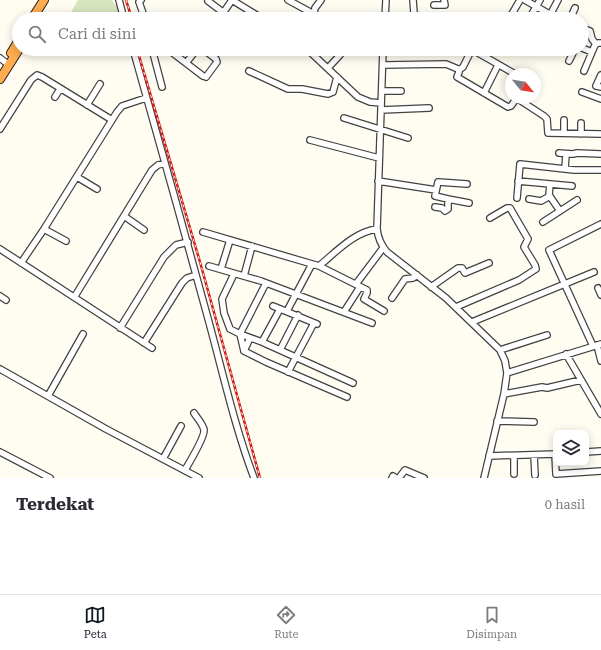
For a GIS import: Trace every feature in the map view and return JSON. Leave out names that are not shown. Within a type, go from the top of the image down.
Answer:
[{"type":"highway","points":[[36,12],[44,0]]},
{"type":"highway","points":[[42,12],[49,0]]},
{"type":"highway","points":[[0,70],[3,60],[12,49]]},
{"type":"highway","points":[[0,79],[15,56]]},
{"type":"street","points":[[119,0],[122,12]]},
{"type":"street","points":[[141,0],[139,2],[143,12]]},
{"type":"street","points":[[224,12],[232,0],[252,12]]},
{"type":"street","points":[[288,0],[308,12]]},
{"type":"street","points":[[315,12],[316,6],[321,0]]},
{"type":"street","points":[[385,12],[386,0]]},
{"type":"street","points":[[414,0],[414,12]]},
{"type":"street","points":[[434,5],[445,6],[444,0]]},
{"type":"street","points":[[513,12],[520,0]]},
{"type":"street","points":[[525,0],[543,12]]},
{"type":"street","points":[[533,12],[540,0]]},
{"type":"street","points":[[552,12],[558,0]]},
{"type":"street","points":[[208,1],[221,12]]},
{"type":"street","points":[[573,12],[575,8]]},
{"type":"street","points":[[584,70],[592,52],[599,43],[592,39],[589,31]]},
{"type":"street","points":[[134,56],[188,242],[229,400],[244,452],[254,478]]},
{"type":"street","points":[[154,56],[162,86]]},
{"type":"street","points":[[177,56],[204,76],[217,62],[212,56]]},
{"type":"street","points":[[186,63],[192,56]]},
{"type":"street","points":[[315,56],[363,100],[370,102],[381,102]]},
{"type":"street","points":[[328,68],[338,56]]},
{"type":"street","points":[[383,56],[378,158],[378,237],[383,248],[472,322],[500,350],[505,361],[507,373],[504,394],[488,456],[484,478]]},
{"type":"street","points":[[468,56],[463,67],[459,70],[457,77],[510,107],[516,99],[520,100],[546,117],[548,132],[601,136]]},
{"type":"street","points":[[483,56],[505,68]]},
{"type":"street","points":[[569,61],[571,56]]},
{"type":"street","points":[[383,65],[446,64],[459,70]]},
{"type":"street","points":[[484,93],[498,65]]},
{"type":"street","points":[[249,72],[288,89],[302,89],[328,94],[333,92],[337,77]]},
{"type":"street","points":[[0,129],[34,76],[37,75],[112,120]]},
{"type":"street","points":[[601,75],[596,86],[601,87]]},
{"type":"street","points":[[87,105],[100,84]]},
{"type":"street","points":[[55,97],[60,89]]},
{"type":"street","points":[[382,91],[401,92]]},
{"type":"street","points":[[582,92],[601,100]]},
{"type":"street","points":[[21,263],[122,106],[146,98]]},
{"type":"street","points":[[381,110],[429,108]]},
{"type":"street","points":[[344,118],[408,138]]},
{"type":"street","points":[[564,120],[564,133]]},
{"type":"street","points":[[578,135],[581,123]]},
{"type":"street","points":[[310,140],[378,158]]},
{"type":"street","points":[[559,153],[601,154]]},
{"type":"street","points":[[565,169],[566,154]]},
{"type":"street","points":[[74,296],[152,170],[158,165],[164,163]]},
{"type":"street","points":[[517,198],[520,164],[565,169],[601,170]]},
{"type":"street","points":[[77,177],[98,189]]},
{"type":"street","points":[[378,181],[436,190]]},
{"type":"street","points":[[518,181],[572,186]]},
{"type":"street","points":[[467,184],[438,182],[435,197],[469,203]]},
{"type":"street","points":[[550,184],[550,196],[560,211]]},
{"type":"street","points":[[529,199],[542,201],[550,196]]},
{"type":"street","points":[[435,207],[447,211],[448,199]]},
{"type":"street","points":[[543,222],[577,200]]},
{"type":"street","points":[[456,308],[519,280],[536,269],[524,247],[528,239],[510,208],[507,208],[490,218]]},
{"type":"street","points":[[124,216],[144,230]]},
{"type":"street","points":[[601,224],[549,250],[597,345],[601,361]]},
{"type":"street","points":[[44,229],[66,241]]},
{"type":"street","points":[[319,266],[340,248],[363,232],[377,229]]},
{"type":"street","points":[[203,232],[319,266],[367,291],[364,300],[384,310]]},
{"type":"street","points":[[221,269],[230,240]]},
{"type":"street","points":[[120,328],[164,257],[176,245],[188,242]]},
{"type":"street","points":[[244,276],[252,246]]},
{"type":"street","points":[[0,248],[152,348]]},
{"type":"street","points":[[344,312],[371,262],[383,248]]},
{"type":"street","points":[[431,287],[459,267],[462,268],[465,273],[489,263]]},
{"type":"street","points":[[287,311],[312,264]]},
{"type":"street","points":[[209,266],[266,283],[372,323]]},
{"type":"street","points":[[472,322],[594,272]]},
{"type":"street","points":[[234,274],[222,301],[228,327],[240,334],[262,342],[353,383]]},
{"type":"street","points":[[144,343],[180,285],[186,279],[196,275]]},
{"type":"street","points":[[392,298],[405,279],[413,278],[417,275]]},
{"type":"street","points":[[244,351],[240,334],[266,283]]},
{"type":"street","points":[[598,288],[601,295]]},
{"type":"street","points":[[0,296],[6,300]]},
{"type":"street","points":[[272,306],[316,323],[288,372]]},
{"type":"street","points":[[262,342],[280,309]]},
{"type":"street","points":[[280,350],[298,316]]},
{"type":"street","points":[[48,396],[83,334]]},
{"type":"street","points":[[500,350],[547,335]]},
{"type":"street","points":[[244,351],[250,338]]},
{"type":"street","points":[[507,373],[597,345]]},
{"type":"street","points":[[244,351],[288,372],[347,397]]},
{"type":"street","points":[[566,354],[601,414]]},
{"type":"street","points":[[0,369],[196,477]]},
{"type":"street","points":[[504,394],[542,387],[547,388],[581,380]]},
{"type":"street","points":[[185,470],[202,438],[204,430],[194,413]]},
{"type":"street","points":[[185,470],[200,441],[204,421]]},
{"type":"street","points":[[497,421],[534,422]]},
{"type":"street","points":[[163,459],[181,426]]},
{"type":"street","points":[[589,452],[601,451]]},
{"type":"street","points":[[0,452],[46,477]]},
{"type":"street","points":[[488,456],[553,454]]},
{"type":"street","points":[[534,455],[535,475]]},
{"type":"street","points":[[514,456],[514,474]]},
{"type":"street","points":[[556,466],[556,474],[601,471]]},
{"type":"street","points":[[392,478],[394,476],[398,478],[405,470],[424,478]]},
{"type":"green space","points":[[78,0],[112,0],[114,4],[119,6],[121,12],[71,12]]},
{"type":"railway","points":[[126,0],[130,12]]},
{"type":"railway","points":[[139,56],[200,262],[260,478]]}]
